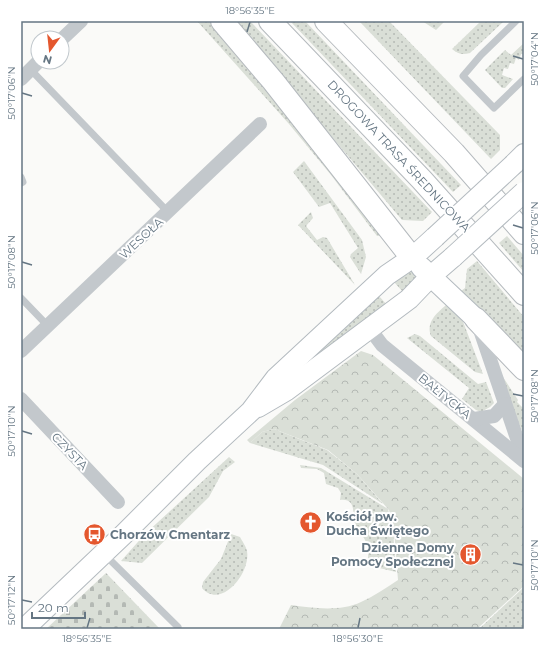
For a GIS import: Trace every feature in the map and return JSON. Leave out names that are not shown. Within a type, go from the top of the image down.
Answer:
[{"type":"main road","points":[[222,21],[272,81],[412,258]]},
{"type":"main road","name":"DROGOWA TRASA ŚREDNICOWA","points":[[270,21],[422,180],[524,294]]},
{"type":"main road","points":[[326,21],[454,153],[524,233]]},
{"type":"main road","points":[[454,153],[524,214]]},
{"type":"main road","points":[[476,319],[524,369]]},
{"type":"street","points":[[70,31],[81,21]]},
{"type":"street","name":"WESOŁA","points":[[21,351],[260,124]]},
{"type":"street","points":[[24,629],[104,553],[197,461],[251,411],[281,373],[387,275],[412,258],[519,159]]},
{"type":"street","points":[[251,411],[287,390],[409,299],[431,276],[454,257],[524,192]]},
{"type":"street","points":[[412,258],[476,319],[524,460]]},
{"type":"street","name":"BAŁTYCKA","points":[[370,329],[382,345],[524,460]]},
{"type":"street","name":"CZYSTA","points":[[21,399],[118,502]]},
{"type":"street","points":[[474,419],[494,416],[505,404]]},
{"type":"lane","points":[[516,21],[481,55],[463,76],[494,108],[524,79]]},
{"type":"lane","points":[[30,70],[168,212]]},
{"type":"lane","points":[[21,177],[23,182],[21,183]]},
{"type":"lane","points":[[21,298],[47,325]]},
{"type":"lane","points":[[104,553],[178,627]]},
{"type":"green space","points":[[197,21],[215,21],[386,235],[377,236],[331,175],[289,124]]},
{"type":"green space","points":[[234,21],[250,21],[432,212],[423,221],[402,220]]},
{"type":"green space","points":[[290,21],[305,21],[461,185],[453,192]]},
{"type":"green space","points":[[359,21],[389,21],[500,135],[500,150],[491,159]]},
{"type":"green space","points":[[422,21],[445,21],[436,30]]},
{"type":"green space","points":[[481,21],[503,22],[470,53],[460,54],[452,49]]},
{"type":"green space","points":[[524,43],[524,54],[521,54],[519,60],[516,58],[514,64],[510,63],[508,69],[504,68],[502,75],[513,79],[505,88],[502,88],[485,70],[505,50],[511,55]]},
{"type":"green space","points":[[304,161],[362,240],[366,257],[361,274],[350,257],[351,254],[358,248],[330,203],[319,207],[293,172]]},
{"type":"green space","points":[[311,212],[313,218],[306,226],[317,240],[323,237],[327,238],[355,285],[298,225]]},
{"type":"green space","points":[[507,236],[524,256],[524,272],[499,243]]},
{"type":"green space","points":[[477,261],[524,317],[524,356],[461,291],[465,288],[467,269]]},
{"type":"green space","points":[[410,270],[416,277],[403,292],[394,282]]},
{"type":"green space","points":[[379,296],[387,305],[319,353],[319,351]]},
{"type":"green space","points":[[446,305],[462,319],[483,374],[475,372],[431,336],[431,322]]},
{"type":"green space","points":[[415,334],[420,336],[478,384],[486,382],[494,403],[481,412],[462,399],[469,388],[407,338]]},
{"type":"green space","points":[[361,351],[373,355],[524,479],[524,586],[477,629],[279,629],[291,605],[335,608],[353,605],[371,597],[398,580],[394,530],[389,510],[357,474],[328,450],[274,429],[262,432],[250,443],[247,440],[295,400]]},
{"type":"green space","points":[[501,377],[503,377],[518,400],[517,402],[524,409],[524,436]]},
{"type":"green space","points":[[274,429],[327,450],[357,474],[383,504],[323,465],[250,443],[262,432]]},
{"type":"green space","points":[[229,457],[235,462],[223,471],[209,497],[142,563],[121,561],[145,534]]},
{"type":"green space","points":[[300,465],[321,468],[388,509],[393,530],[396,572],[367,565],[367,546],[362,535],[355,526],[353,508],[351,504],[345,500],[340,500],[341,493],[338,488],[326,484],[324,473],[317,469],[301,468]]},
{"type":"green space","points":[[231,534],[240,537],[245,545],[247,560],[244,569],[240,578],[226,592],[218,595],[210,594],[202,588],[203,582],[221,559]]},
{"type":"green space","points":[[106,573],[160,629],[46,629]]},
{"type":"green space","points":[[524,587],[524,629],[479,629]]},
{"type":"place","name":"Kościół pw. Ducha Świętego","points":[[310,523]]},
{"type":"place","name":"Chorzów Cmentarz","points":[[94,534]]},
{"type":"place","name":"Dzienne Domy Pomocy Społecznej","points":[[470,554]]}]
